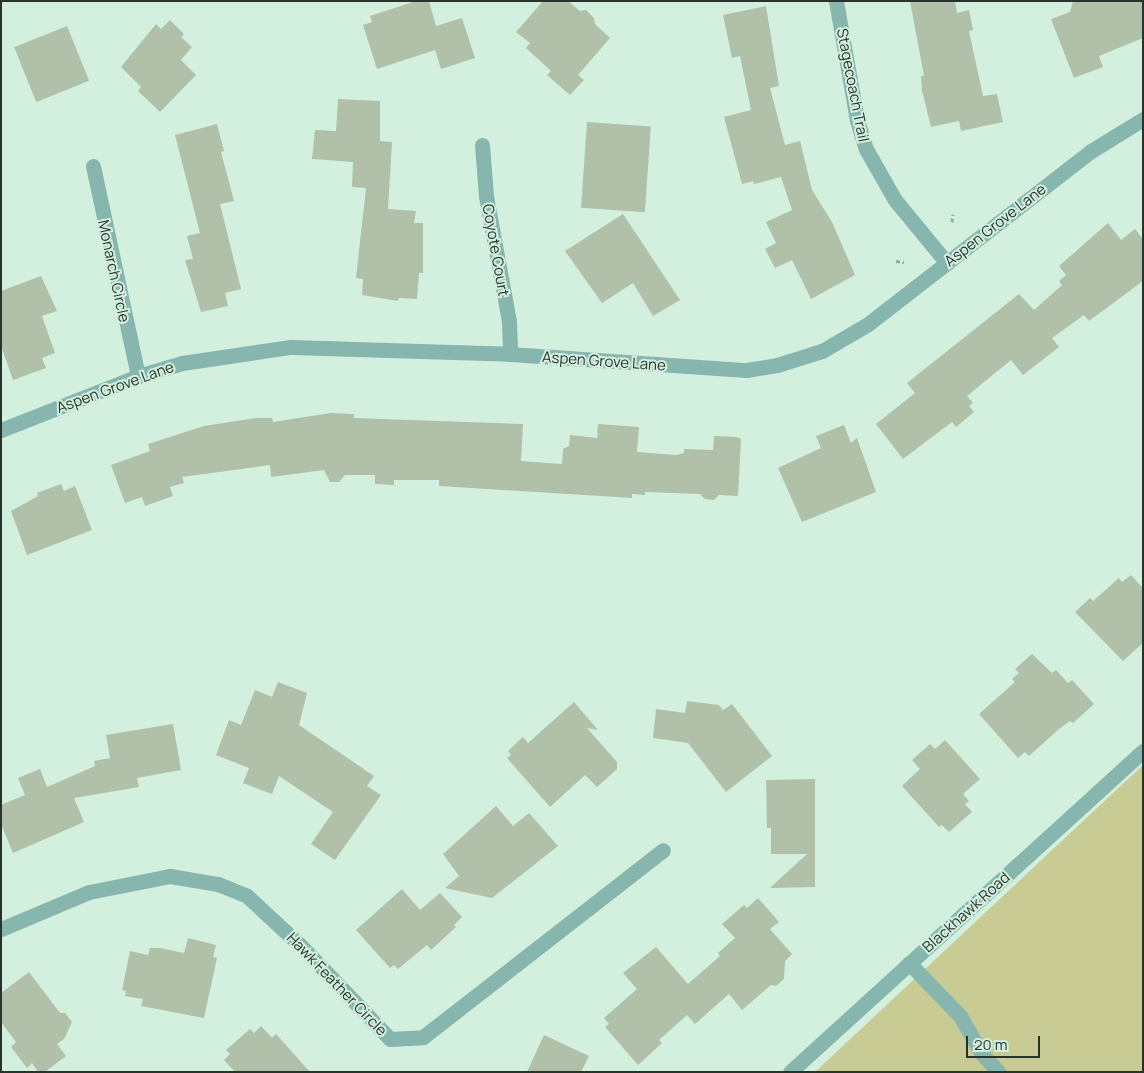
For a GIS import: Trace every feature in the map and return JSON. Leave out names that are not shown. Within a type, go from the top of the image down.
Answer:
[{"type":"street","name":"Stagecoach Trail","points":[[836,1],[857,120],[866,149],[895,200],[947,263]]},
{"type":"street","name":"Aspen Grove Lane","points":[[1,430],[138,376],[201,360],[291,347],[510,354],[746,370],[777,365],[822,351],[868,324],[1092,151],[1143,119]]},
{"type":"street","name":"Coyote Court","points":[[482,145],[486,196],[509,321],[510,354]]},
{"type":"street","name":"Monarch Circle","points":[[93,166],[138,376]]},
{"type":"street","name":"Blackhawk Road","points":[[790,1072],[1143,751]]},
{"type":"street","name":"Hawk Feather Circle","points":[[1,929],[89,892],[170,876],[218,884],[247,896],[300,945],[390,1039],[423,1037],[663,850]]},
{"type":"street","points":[[909,963],[960,1016],[982,1054],[999,1072]]},
{"type":"path","points":[[952,222],[953,214]]},
{"type":"path","points":[[896,261],[904,262]]},
{"type":"green space","points":[[1143,765],[1143,1072],[815,1072]]},
{"type":"building","points":[[416,1],[429,1],[436,26],[462,18],[475,58],[441,69],[435,50],[377,69],[363,25],[372,22],[370,16]]},
{"type":"building","points":[[543,1],[568,1],[580,11],[586,10],[594,18],[595,24],[610,38],[578,75],[584,80],[570,95],[547,75],[551,71],[526,48],[530,43],[516,32]]},
{"type":"building","points":[[910,1],[955,1],[957,13],[969,10],[973,30],[969,31],[983,96],[997,94],[1003,122],[961,131],[959,121],[931,127],[922,91],[921,76],[924,76]]},
{"type":"building","points":[[1073,1],[1143,1],[1143,38],[1099,56],[1103,67],[1074,78],[1051,19],[1070,12]]},
{"type":"building","points":[[766,6],[779,86],[770,88],[785,145],[800,141],[812,190],[832,222],[855,275],[811,299],[792,260],[775,268],[765,249],[776,243],[766,222],[792,210],[781,177],[754,184],[753,181],[742,184],[724,117],[751,110],[740,56],[732,58],[723,15]]},
{"type":"building","points":[[170,20],[184,34],[181,37],[192,47],[181,60],[196,75],[160,112],[138,91],[141,87],[121,67],[156,24],[161,29]]},
{"type":"building","points":[[67,26],[89,81],[36,102],[14,47]]},
{"type":"building","points":[[338,99],[380,101],[380,141],[392,142],[388,209],[416,211],[414,223],[423,223],[423,273],[419,273],[417,299],[399,298],[398,301],[362,295],[363,279],[356,278],[366,188],[352,187],[353,162],[312,159],[315,130],[336,131]]},
{"type":"building","points":[[587,122],[651,126],[645,212],[581,208]]},
{"type":"building","points":[[217,124],[224,151],[221,152],[234,201],[220,204],[241,289],[225,293],[228,306],[201,312],[185,260],[193,259],[187,236],[200,233],[175,135]]},
{"type":"building","points":[[623,214],[680,300],[653,316],[633,283],[602,303],[565,251]]},
{"type":"building","points":[[1108,223],[1121,240],[1135,229],[1143,239],[1143,281],[1089,321],[1084,315],[1052,338],[1059,347],[1023,375],[1011,360],[967,396],[973,403],[969,406],[974,412],[956,427],[952,422],[903,459],[876,424],[915,393],[907,383],[1019,294],[1034,310],[1062,285],[1059,281],[1066,275],[1059,266]]},
{"type":"building","points":[[41,276],[57,311],[42,316],[55,353],[42,358],[46,368],[13,380],[1,346],[1,291]]},
{"type":"building","points":[[331,413],[354,414],[354,418],[523,424],[521,461],[562,464],[563,449],[569,446],[570,435],[597,438],[598,424],[639,427],[637,452],[676,455],[684,453],[684,449],[713,450],[714,436],[737,437],[741,439],[738,496],[719,495],[714,500],[705,499],[700,494],[645,492],[645,495],[632,494],[632,498],[439,486],[439,480],[394,480],[394,485],[375,484],[375,475],[345,475],[339,482],[330,482],[324,470],[271,477],[270,465],[182,477],[184,483],[170,487],[173,496],[145,506],[142,497],[125,503],[111,465],[150,451],[148,444],[204,426],[256,418],[272,418],[273,422]]},
{"type":"building","points":[[844,425],[851,443],[857,438],[876,492],[802,522],[778,468],[821,448],[816,436]]},
{"type":"building","points":[[61,484],[64,491],[75,486],[92,530],[27,555],[11,511],[38,496],[37,493]]},
{"type":"building","points":[[1131,575],[1143,588],[1143,643],[1123,661],[1075,612],[1090,598],[1093,601],[1119,578],[1122,582]]},
{"type":"building","points":[[1032,654],[1052,673],[1056,670],[1068,683],[1072,680],[1094,704],[1073,723],[1070,721],[1059,729],[1029,756],[1025,752],[1018,758],[979,714],[1015,682],[1012,679],[1019,673],[1015,669]]},
{"type":"building","points":[[278,682],[307,693],[299,725],[374,776],[367,786],[381,795],[335,860],[311,844],[333,812],[279,776],[272,794],[243,783],[249,768],[216,755],[229,720],[241,725],[255,690],[272,697]]},
{"type":"building","points":[[687,701],[719,705],[723,710],[732,704],[772,756],[726,792],[688,743],[653,738],[656,709],[685,713]]},
{"type":"building","points":[[574,702],[598,730],[587,728],[617,762],[617,769],[597,787],[585,775],[550,807],[507,758],[511,755],[508,751],[523,737],[528,743]]},
{"type":"building","points":[[173,724],[181,770],[137,778],[139,787],[74,798],[84,822],[13,853],[1,824],[1,805],[25,795],[18,778],[40,769],[47,787],[95,766],[94,761],[110,758],[106,735]]},
{"type":"building","points":[[945,740],[980,779],[963,794],[969,801],[965,804],[972,812],[949,832],[942,825],[939,827],[902,786],[920,769],[912,760],[930,744],[935,749]]},
{"type":"building","points":[[815,779],[815,887],[770,888],[807,854],[771,854],[771,828],[767,828],[766,780]]},
{"type":"building","points":[[496,806],[513,826],[529,813],[558,846],[492,898],[445,888],[459,876],[443,854]]},
{"type":"building","points":[[402,889],[420,910],[440,893],[462,917],[454,925],[456,927],[431,950],[427,945],[398,969],[394,965],[390,968],[356,930]]},
{"type":"building","points":[[758,898],[779,922],[770,929],[792,954],[785,961],[784,979],[776,986],[771,985],[742,1010],[729,994],[695,1024],[687,1015],[659,1040],[662,1043],[638,1065],[605,1027],[609,1024],[604,1018],[637,989],[623,973],[656,947],[688,984],[720,956],[718,953],[735,938],[722,924],[744,905],[747,908]]},
{"type":"building","points":[[188,938],[216,945],[213,957],[217,958],[204,1018],[141,1006],[143,999],[125,996],[126,991],[122,990],[130,951],[148,955],[150,948],[160,948],[184,953]]},
{"type":"building","points":[[29,972],[60,1013],[65,1013],[72,1022],[64,1039],[57,1044],[66,1056],[45,1072],[38,1072],[32,1063],[27,1068],[11,1047],[16,1042],[1,1022],[1,993]]},
{"type":"building","points":[[261,1026],[272,1038],[276,1034],[310,1072],[235,1072],[224,1060],[230,1054],[226,1050],[250,1029],[254,1033]]},
{"type":"building","points":[[544,1035],[589,1056],[581,1072],[527,1072]]}]
